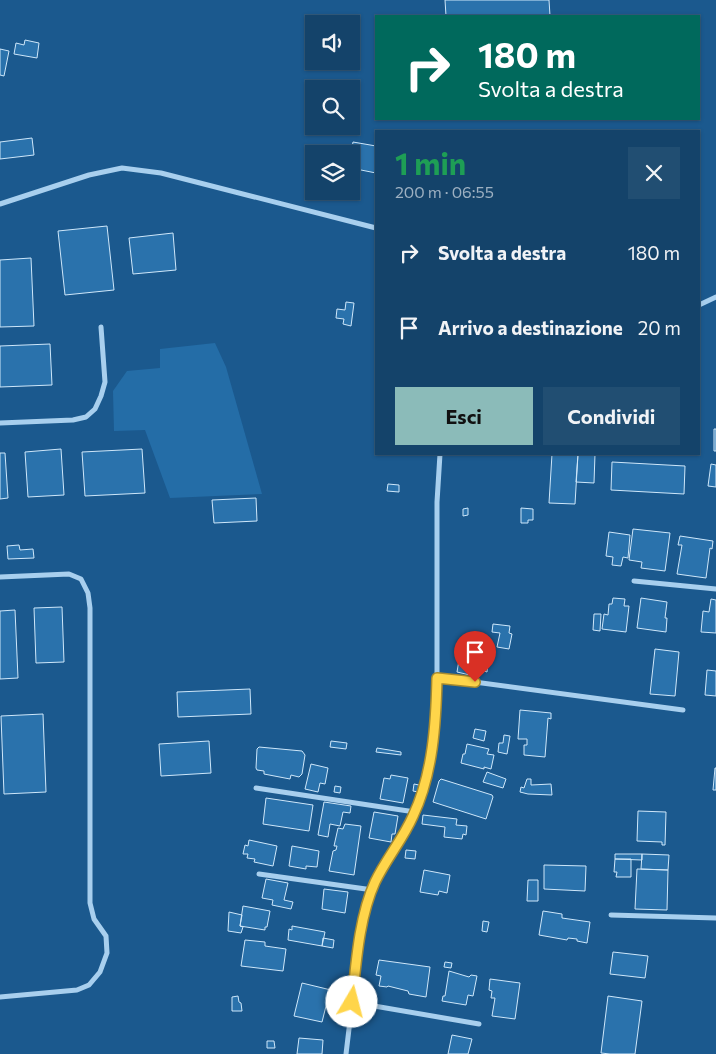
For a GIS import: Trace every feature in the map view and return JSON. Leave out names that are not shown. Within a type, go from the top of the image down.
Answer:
[{"type":"street","points":[[0,204],[88,175],[122,168],[161,173],[375,228]]},
{"type":"street","points":[[700,305],[716,297]]},
{"type":"street","points":[[0,423],[73,420],[86,417],[96,409],[102,396],[105,382],[101,327]]},
{"type":"street","points":[[346,1054],[360,937],[367,906],[376,882],[415,812],[427,776],[436,718],[437,502],[440,455]]},
{"type":"street","points":[[0,577],[69,574],[81,579],[88,593],[90,608],[90,903],[94,919],[106,936],[107,953],[100,972],[89,985],[77,990],[0,997]]},
{"type":"street","points":[[634,581],[716,589]]},
{"type":"street","points":[[437,678],[683,710]]},
{"type":"street","points":[[256,788],[415,812]]},
{"type":"street","points":[[260,874],[373,890]]},
{"type":"street","points":[[611,915],[716,918]]},
{"type":"street","points":[[352,1002],[479,1024]]},
{"type":"shaded area","points":[[215,343],[226,367],[262,494],[170,498],[145,430],[114,431],[113,391],[127,371],[160,368],[160,349]]},
{"type":"building","points":[[445,0],[549,0],[550,15],[446,15]]},
{"type":"building","points":[[25,40],[39,43],[37,58],[14,54],[16,43],[24,45]]},
{"type":"building","points":[[0,49],[9,51],[4,76],[0,75]]},
{"type":"building","points":[[32,138],[34,155],[0,159],[0,142]]},
{"type":"building","points":[[353,142],[375,146],[375,173],[360,170],[360,145],[352,145]]},
{"type":"building","points":[[107,226],[114,290],[65,295],[58,231]]},
{"type":"building","points":[[173,233],[176,270],[133,274],[129,238]]},
{"type":"building","points":[[31,258],[34,326],[0,327],[0,260]]},
{"type":"building","points":[[346,302],[354,303],[351,326],[343,324],[344,319],[336,318],[337,309],[345,310]]},
{"type":"building","points":[[50,344],[52,385],[0,387],[0,346]]},
{"type":"building","points":[[714,429],[716,429],[716,451],[714,451]]},
{"type":"building","points":[[61,449],[64,495],[28,497],[25,452]]},
{"type":"building","points":[[142,449],[145,493],[85,496],[82,452]]},
{"type":"building","points":[[0,453],[5,453],[8,498],[0,499]]},
{"type":"building","points":[[552,455],[578,455],[575,504],[549,503]]},
{"type":"building","points":[[578,455],[595,455],[594,483],[576,482]]},
{"type":"building","points":[[612,462],[685,466],[684,494],[611,490]]},
{"type":"building","points":[[711,464],[716,465],[716,487],[708,486]]},
{"type":"building","points":[[388,484],[399,485],[399,492],[387,491]]},
{"type":"building","points":[[256,498],[257,521],[214,523],[212,500]]},
{"type":"building","points":[[468,508],[468,515],[463,516],[463,509]]},
{"type":"building","points":[[521,508],[533,509],[533,520],[528,520],[528,523],[521,523]]},
{"type":"building","points":[[633,529],[670,533],[665,571],[641,568],[642,562],[629,560]]},
{"type":"building","points":[[609,532],[630,535],[628,558],[623,557],[621,566],[612,565],[613,557],[606,556]]},
{"type":"building","points":[[680,536],[713,541],[712,549],[710,548],[706,578],[677,574],[682,545],[678,545]]},
{"type":"building","points":[[19,545],[20,550],[33,549],[34,558],[8,559],[7,546]]},
{"type":"building","points":[[613,598],[625,599],[624,606],[629,606],[626,632],[602,629],[604,614],[608,615],[609,604],[612,604]]},
{"type":"building","points":[[641,598],[667,602],[666,632],[637,628]]},
{"type":"building","points":[[711,599],[716,600],[716,633],[701,632],[703,611],[709,612]]},
{"type":"building","points":[[62,607],[64,662],[36,663],[34,608]]},
{"type":"building","points":[[15,610],[18,678],[0,679],[0,611]]},
{"type":"building","points":[[594,614],[601,614],[600,631],[593,630]]},
{"type":"building","points":[[493,624],[510,626],[509,633],[512,634],[509,649],[497,647],[500,633],[492,632]]},
{"type":"building","points":[[474,646],[492,648],[491,654],[489,654],[487,672],[471,672],[470,675],[457,672],[461,648],[472,649]]},
{"type":"building","points":[[655,649],[679,652],[675,696],[650,694]]},
{"type":"building","points":[[707,670],[716,671],[716,696],[705,695]]},
{"type":"building","points":[[250,689],[251,714],[178,717],[177,692]]},
{"type":"building","points":[[520,710],[551,713],[551,719],[548,718],[545,757],[524,755],[524,745],[527,745],[527,739],[518,739]]},
{"type":"building","points":[[43,714],[46,792],[4,794],[1,716]]},
{"type":"building","points":[[475,729],[486,731],[484,741],[473,738]]},
{"type":"building","points":[[504,735],[510,736],[507,754],[498,752],[499,743],[503,743]]},
{"type":"building","points":[[209,741],[211,773],[161,776],[159,744]]},
{"type":"building","points":[[331,741],[347,743],[346,749],[330,747]]},
{"type":"building","points":[[467,744],[489,749],[487,754],[494,755],[491,769],[461,763]]},
{"type":"building","points":[[259,747],[302,751],[305,755],[302,774],[299,777],[291,775],[290,779],[264,774],[264,771],[257,770],[257,749]]},
{"type":"building","points":[[377,748],[401,752],[401,755],[376,752]]},
{"type":"building","points":[[311,764],[328,768],[325,784],[320,783],[318,792],[305,789]]},
{"type":"building","points":[[715,768],[716,790],[713,790]]},
{"type":"building","points":[[487,772],[506,779],[503,788],[483,782]]},
{"type":"building","points":[[391,775],[408,778],[403,803],[380,799],[384,778],[390,779]]},
{"type":"building","points":[[441,779],[492,795],[486,819],[433,802]]},
{"type":"building","points":[[527,779],[531,779],[531,785],[551,784],[552,795],[520,792],[521,787],[524,788]]},
{"type":"building","points":[[414,784],[419,785],[418,792],[413,791]]},
{"type":"building","points":[[335,786],[341,787],[340,793],[334,792]]},
{"type":"building","points":[[266,798],[313,805],[309,831],[263,824]]},
{"type":"building","points":[[324,802],[351,806],[350,813],[343,812],[340,826],[330,824],[328,837],[318,835]]},
{"type":"building","points":[[638,811],[666,812],[665,845],[662,845],[662,842],[637,841]]},
{"type":"building","points":[[374,812],[398,816],[395,834],[392,834],[391,842],[369,838]]},
{"type":"building","points":[[423,815],[457,819],[456,825],[467,826],[466,835],[463,834],[462,839],[444,837],[445,827],[422,824]]},
{"type":"building","points":[[345,824],[361,826],[354,875],[329,871],[333,851],[336,850],[337,846],[334,846],[338,828],[343,829]]},
{"type":"building","points":[[249,840],[277,846],[273,866],[254,862],[255,859],[247,858],[248,854],[243,854],[245,845],[248,846]]},
{"type":"building","points":[[292,846],[319,851],[317,867],[306,866],[306,869],[289,866]]},
{"type":"building","points":[[406,850],[416,851],[415,859],[405,858]]},
{"type":"building","points":[[615,854],[642,854],[642,860],[615,859]]},
{"type":"building","points":[[642,854],[669,855],[668,870],[641,869]]},
{"type":"building","points":[[615,859],[631,859],[631,877],[616,877],[617,872],[614,872]]},
{"type":"building","points":[[544,865],[586,866],[585,891],[544,889]]},
{"type":"building","points":[[637,869],[668,870],[667,910],[635,909]]},
{"type":"building","points":[[424,870],[450,875],[447,893],[439,891],[438,895],[420,892]]},
{"type":"building","points":[[266,879],[288,883],[284,900],[293,902],[291,909],[272,905],[273,900],[262,898]]},
{"type":"building","points":[[528,880],[538,880],[538,901],[527,901]]},
{"type":"building","points":[[324,889],[348,892],[345,913],[322,909]]},
{"type":"building","points":[[243,906],[270,911],[265,930],[240,926]]},
{"type":"building","points":[[543,911],[562,914],[562,918],[590,922],[587,943],[577,941],[577,939],[568,938],[567,940],[539,935]]},
{"type":"building","points":[[229,912],[242,915],[240,926],[243,927],[241,933],[228,931]]},
{"type":"building","points":[[483,921],[489,922],[487,932],[482,931]]},
{"type":"building","points":[[292,926],[325,932],[322,946],[288,940],[289,929],[292,930]]},
{"type":"building","points":[[323,938],[334,940],[333,948],[322,946]]},
{"type":"building","points":[[245,940],[265,942],[265,946],[286,949],[283,971],[241,966]]},
{"type":"building","points":[[613,952],[648,956],[645,978],[610,974]]},
{"type":"building","points":[[379,960],[430,967],[426,997],[409,994],[408,991],[388,986],[379,986],[381,976],[376,975]]},
{"type":"building","points":[[445,962],[452,963],[451,968],[444,967]]},
{"type":"building","points":[[449,971],[469,977],[471,975],[477,976],[473,996],[468,995],[466,1005],[442,1001],[443,996],[445,996]]},
{"type":"building","points":[[490,979],[520,983],[515,1019],[492,1016],[495,998],[491,998],[492,991],[489,990]]},
{"type":"building","points":[[302,983],[331,990],[322,1022],[294,1016]]},
{"type":"building","points":[[238,996],[242,1011],[232,1011],[232,997]]},
{"type":"building","points":[[608,996],[642,1001],[635,1054],[601,1053]]},
{"type":"building","points":[[452,1035],[472,1039],[468,1054],[448,1054]]},
{"type":"building","points":[[299,1038],[323,1040],[322,1054],[297,1054]]},
{"type":"building","points":[[267,1041],[274,1041],[275,1048],[267,1048]]},
{"type":"route","points":[[352,1002],[360,937],[367,906],[376,882],[413,817],[427,776],[436,718],[437,678],[475,682]]}]
